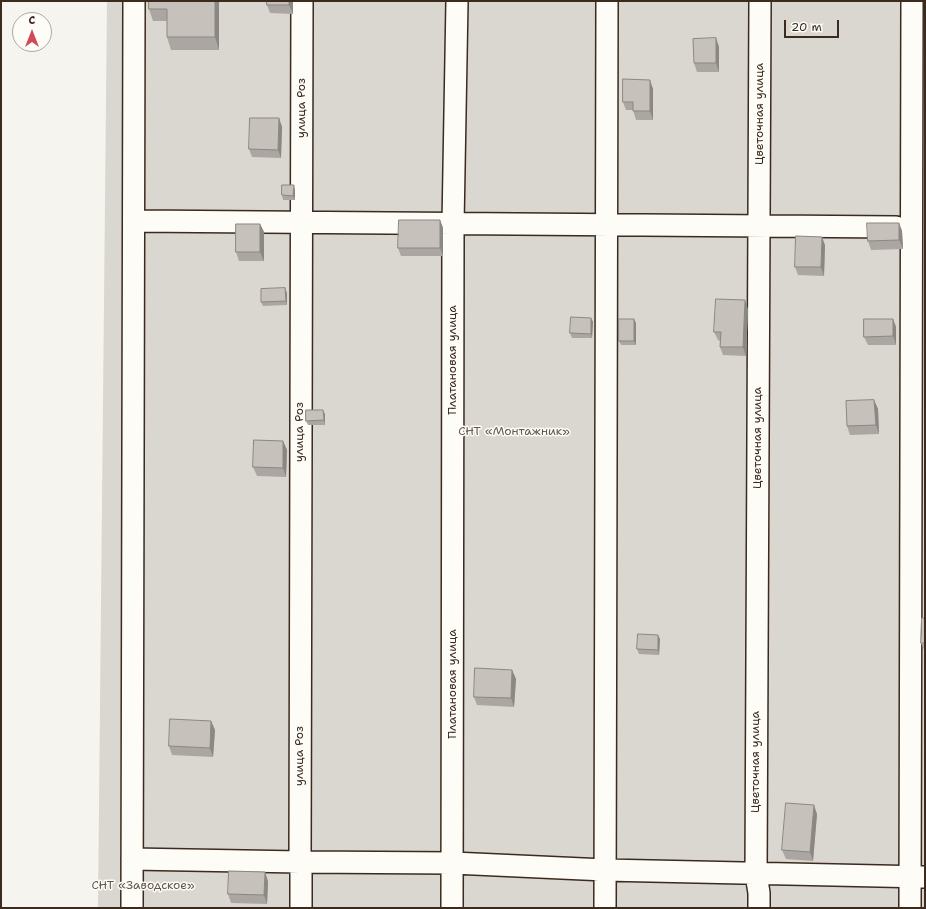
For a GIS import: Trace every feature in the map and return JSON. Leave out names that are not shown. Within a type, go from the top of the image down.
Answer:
[{"type":"street","points":[[132,908],[134,1]]},
{"type":"street","name":"улица Роз","points":[[301,908],[302,1]]},
{"type":"street","name":"Платановая улица","points":[[452,908],[453,224],[457,1]]},
{"type":"street","points":[[605,908],[608,225],[607,1]]},
{"type":"street","name":"Цветочная улица","points":[[758,892],[760,1]]},
{"type":"street","points":[[910,908],[918,877],[918,227],[912,1]]},
{"type":"street","points":[[134,221],[759,227],[918,227]]},
{"type":"street","points":[[132,859],[301,867],[452,870],[605,870],[758,892],[918,877]]},
{"type":"green space","name":"СНТ «Монтажник»","points":[[107,1],[925,1],[925,908],[98,908]]},
{"type":"building","points":[[149,1],[215,1],[215,37],[167,37],[167,9],[149,9]]},
{"type":"building","points":[[267,1],[289,1],[289,5],[267,5]]},
{"type":"building","points":[[716,38],[716,63],[694,63],[693,39]]},
{"type":"building","points":[[623,79],[650,80],[650,111],[633,111],[633,102],[623,102]]},
{"type":"building","points":[[250,118],[279,118],[278,150],[249,149]]},
{"type":"building","points":[[282,185],[294,185],[293,196],[282,195]]},
{"type":"building","points":[[399,220],[440,220],[440,248],[398,248]]},
{"type":"building","points":[[867,223],[899,223],[899,240],[868,241]]},
{"type":"building","points":[[236,224],[260,224],[260,252],[236,252]]},
{"type":"building","points":[[796,236],[822,237],[821,267],[795,267]]},
{"type":"building","points":[[285,288],[286,301],[261,302],[261,289]]},
{"type":"building","points":[[716,299],[745,300],[743,347],[720,347],[721,332],[714,332]]},
{"type":"building","points":[[571,317],[591,318],[591,334],[570,333]]},
{"type":"building","points":[[619,319],[634,319],[634,341],[619,341]]},
{"type":"building","points":[[864,319],[893,319],[893,336],[864,337]]},
{"type":"building","points":[[874,400],[876,425],[847,426],[846,401]]},
{"type":"building","points":[[306,410],[323,410],[324,420],[306,421]]},
{"type":"building","points":[[254,440],[283,441],[283,468],[253,467]]},
{"type":"building","points":[[922,618],[925,618],[925,643],[921,643]]},
{"type":"building","points":[[638,634],[658,635],[658,650],[637,649]]},
{"type":"building","points":[[475,668],[512,670],[511,698],[474,697]]},
{"type":"building","points":[[170,719],[211,721],[210,748],[169,746]]},
{"type":"building","points":[[786,803],[814,805],[810,852],[782,850]]},
{"type":"building","points":[[229,871],[265,872],[264,895],[228,894]]},
{"type":"park label","name":"СНТ «Заводское»","points":[[143,886]]}]
